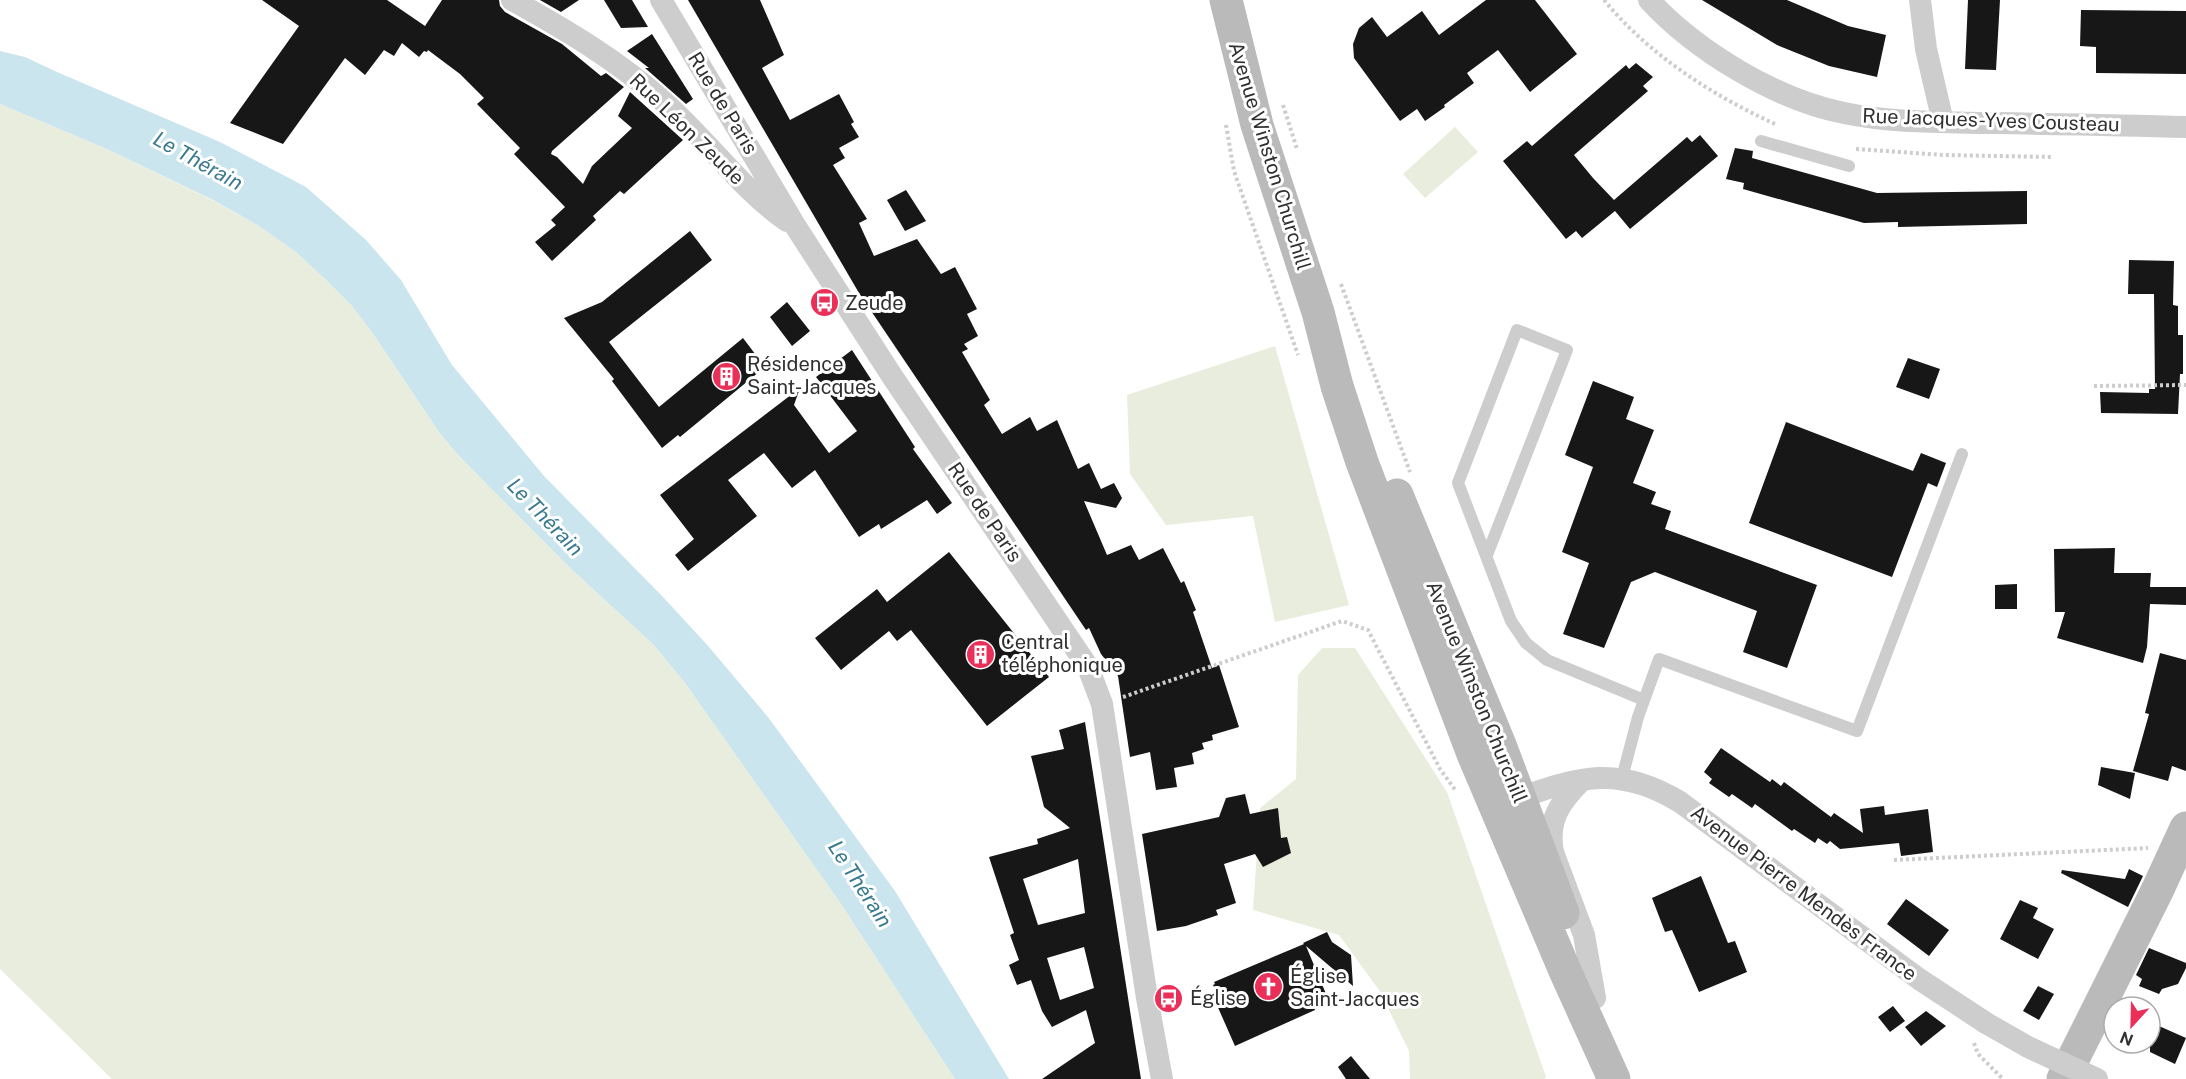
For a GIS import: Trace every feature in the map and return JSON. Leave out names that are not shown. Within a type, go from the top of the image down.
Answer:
[{"type":"main road","name":"Avenue Winston Churchill","points":[[1226,0],[1257,125],[1318,312],[1400,500],[1508,802],[1566,973],[1614,1079]]},
{"type":"main road","name":"Avenue Winston Churchill","points":[[1508,802],[1595,998],[1620,1079]]},
{"type":"main road","points":[[2063,1079],[2182,837]]},
{"type":"street","name":"Rue Léon Zeude","points":[[513,0],[577,38],[636,78],[681,118],[760,200],[796,227]]},
{"type":"street","name":"Rue de Paris","points":[[661,0],[796,227],[892,376],[1080,654],[1093,678],[1102,704],[1145,987],[1162,1079]]},
{"type":"street","name":"Rue Jacques-Yves Cousteau","points":[[1649,0],[1686,34],[1720,59],[1754,78],[1807,102],[1843,113],[1865,117],[1943,122],[2186,127]]},
{"type":"street","points":[[1920,0],[1926,50],[1943,122]]},
{"type":"street","name":"Avenue Pierre Mendès France","points":[[1508,802],[1582,780],[1604,777],[1622,778],[1650,785],[1680,802],[1919,979],[1986,1023],[2028,1047],[2097,1079]]},
{"type":"street","points":[[1582,780],[1553,819],[1551,841],[1584,935],[1595,998]]},
{"type":"lane","points":[[1761,141],[1849,166]]},
{"type":"lane","points":[[1486,555],[1567,350],[1516,330],[1458,483],[1511,621],[1526,643],[1547,660],[1644,700]]},
{"type":"lane","points":[[1622,778],[1644,700],[1659,659],[1857,731],[1962,454]]},
{"type":"path","points":[[1280,96],[1299,158]]},
{"type":"path","points":[[1338,275],[1411,476]]},
{"type":"path","points":[[2094,386],[2186,385]]},
{"type":"path","points":[[1102,704],[1342,621],[1368,630],[1440,769],[1467,806],[1508,802]]},
{"type":"path","points":[[1894,860],[2182,837]]},
{"type":"path","points":[[1978,1053],[2003,1079]]},
{"type":"shaded area","points":[[0,104],[107,149],[212,200],[259,226],[296,252],[352,306],[439,432],[458,455],[570,568],[653,644],[685,683],[841,904],[955,1079],[112,1079],[0,969]]},
{"type":"shaded area","points":[[1455,127],[1478,152],[1425,198],[1403,174]]},
{"type":"shaded area","points":[[1275,346],[1349,605],[1275,622],[1253,516],[1166,525],[1130,474],[1127,395]]},
{"type":"shaded area","points":[[1322,648],[1355,648],[1447,792],[1546,1077],[1544,1079],[1410,1079],[1409,1051],[1379,990],[1339,935],[1253,910],[1260,808],[1296,779],[1298,675]]},
{"type":"water","name":"Le Thérain","points":[[0,51],[25,57],[220,142],[306,187],[366,240],[401,280],[452,365],[544,476],[664,598],[768,717],[895,891],[1009,1079],[955,1079],[841,904],[685,683],[653,644],[570,568],[458,455],[439,432],[352,306],[296,252],[259,226],[213,200],[107,149],[0,104]]},
{"type":"building","points":[[262,0],[387,0],[425,26],[442,0],[499,0],[505,12],[562,44],[601,76],[606,73],[624,87],[552,151],[551,154],[557,157],[583,184],[592,166],[632,128],[618,116],[630,92],[683,140],[624,194],[620,191],[593,216],[596,220],[552,261],[535,242],[556,225],[551,220],[565,207],[514,154],[520,148],[477,104],[484,98],[460,74],[428,50],[419,57],[402,43],[394,56],[384,50],[365,75],[345,58],[283,144],[230,123],[299,26]]},
{"type":"building","points":[[540,0],[579,0],[561,12]]},
{"type":"building","points":[[604,0],[632,0],[648,27],[621,28]]},
{"type":"building","points":[[688,0],[760,0],[784,55],[762,68],[790,120],[839,94],[854,122],[851,124],[859,137],[839,148],[845,158],[833,165],[867,219],[859,223],[874,256],[917,239],[941,274],[955,267],[977,309],[967,314],[978,336],[964,344],[968,349],[962,352],[990,400],[984,405],[1002,434],[1030,417],[1037,431],[1057,420],[1078,469],[1089,463],[1101,489],[1114,483],[1122,498],[1116,508],[1084,501],[1107,555],[1131,545],[1139,560],[1163,548],[1181,583],[1184,581],[1196,610],[1193,612],[1212,668],[1219,665],[1239,727],[1212,735],[1213,740],[1202,743],[1204,749],[1192,753],[1194,764],[1174,768],[1177,787],[1156,790],[1150,752],[1130,757],[1118,676],[1101,654],[1089,628],[1086,630],[859,293]]},
{"type":"building","points":[[1486,0],[1535,0],[1577,54],[1530,92],[1498,50],[1467,73],[1474,83],[1444,105],[1445,107],[1425,121],[1417,109],[1400,121],[1354,58],[1353,44],[1359,28],[1372,17],[1387,37],[1422,11],[1439,35]]},
{"type":"building","points":[[1702,0],[1787,0],[1848,26],[1886,35],[1877,77],[1829,66],[1777,45]]},
{"type":"building","points":[[1968,0],[2000,0],[1996,70],[1965,69]]},
{"type":"building","points":[[2081,10],[2186,11],[2186,74],[2096,73],[2096,47],[2080,46]]},
{"type":"building","points":[[652,34],[693,99],[686,104],[645,68],[649,68],[627,51]]},
{"type":"building","points":[[1636,63],[1653,77],[1643,86],[1648,91],[1574,155],[1593,178],[1614,200],[1687,137],[1692,142],[1700,135],[1718,156],[1630,229],[1615,211],[1582,238],[1576,231],[1566,239],[1503,161],[1527,141],[1532,146],[1626,65],[1629,69]]},
{"type":"building","points":[[1735,148],[1753,151],[1752,158],[1877,193],[2027,191],[2027,224],[1898,227],[1898,222],[1864,223],[1743,189],[1744,183],[1726,179]]},
{"type":"building","points":[[906,190],[926,221],[905,231],[887,200]]},
{"type":"building","points":[[690,231],[712,260],[609,342],[659,407],[743,338],[765,367],[680,437],[678,435],[662,448],[612,381],[614,379],[564,318],[602,302]]},
{"type":"building","points":[[2129,260],[2174,261],[2173,305],[2178,306],[2178,335],[2183,335],[2183,374],[2180,374],[2178,414],[2101,413],[2100,392],[2149,393],[2149,389],[2155,389],[2154,294],[2128,294]]},
{"type":"building","points":[[787,302],[810,331],[792,346],[770,317]]},
{"type":"building","points":[[852,350],[915,447],[913,449],[952,503],[937,514],[927,500],[881,529],[879,524],[859,537],[815,470],[792,488],[764,453],[728,480],[757,516],[688,571],[675,555],[694,539],[660,495],[800,388],[794,405],[829,453],[857,431],[816,377]]},
{"type":"building","points":[[1908,358],[1940,369],[1929,399],[1896,387]]},
{"type":"building","points":[[1593,381],[1634,397],[1626,419],[1654,430],[1633,483],[1656,492],[1651,504],[1671,511],[1665,529],[1817,585],[1787,668],[1743,652],[1757,611],[1655,572],[1631,582],[1604,648],[1563,634],[1589,563],[1562,552],[1593,467],[1565,455]]},
{"type":"building","points":[[1786,422],[1913,471],[1921,453],[1946,463],[1937,487],[1928,483],[1892,577],[1749,523]]},
{"type":"building","points":[[2115,548],[2114,573],[2151,573],[2150,587],[2186,587],[2186,605],[2150,604],[2147,647],[2143,663],[2057,638],[2065,612],[2055,612],[2054,549]]},
{"type":"building","name":"Central téléphonique","points":[[949,552],[1049,677],[987,726],[911,630],[897,641],[889,631],[841,670],[815,638],[877,589],[887,602]]},
{"type":"building","points":[[2017,584],[2017,609],[1995,609],[1995,585]]},
{"type":"building","points":[[2160,653],[2186,660],[2186,771],[2172,766],[2168,781],[2133,771],[2149,714],[2145,713]]},
{"type":"building","points":[[1085,722],[1141,1079],[1042,1079],[1095,1043],[1086,1010],[1052,1027],[1042,1011],[1031,980],[1017,985],[1009,965],[1019,960],[1010,935],[1014,933],[989,857],[1038,844],[1037,839],[1070,828],[1044,807],[1031,756],[1064,749],[1059,730]],"holes":[[[1078,859],[1085,913],[1038,925],[1023,879]],[[1084,947],[1094,988],[1060,1000],[1047,958]]]},
{"type":"building","points":[[1721,748],[1770,782],[1772,779],[1781,786],[1784,782],[1831,817],[1834,813],[1863,833],[1860,809],[1884,806],[1885,815],[1928,809],[1933,852],[1901,856],[1899,843],[1840,849],[1830,841],[1827,844],[1818,838],[1815,843],[1794,829],[1792,831],[1755,804],[1752,808],[1732,794],[1729,797],[1709,783],[1712,779],[1704,772]]},
{"type":"building","points":[[2101,767],[2135,773],[2130,799],[2098,785]]},
{"type":"building","points":[[1245,794],[1250,814],[1278,808],[1281,838],[1287,837],[1291,853],[1263,867],[1255,854],[1224,864],[1236,903],[1216,910],[1218,915],[1186,926],[1157,931],[1142,834],[1219,817],[1226,798]]},
{"type":"building","points":[[2129,869],[2143,876],[2128,907],[2061,873],[2062,870],[2125,879]]},
{"type":"building","points":[[1701,876],[1728,943],[1735,941],[1747,972],[1699,992],[1672,930],[1665,932],[1652,898]]},
{"type":"building","points":[[1906,899],[1949,930],[1929,956],[1887,924]]},
{"type":"building","points":[[2020,900],[2038,908],[2033,918],[2054,929],[2038,959],[2000,939]]},
{"type":"building","name":"Église Saint-Jacques","points":[[1327,932],[1332,942],[1351,955],[1353,986],[1306,946],[1329,1001],[1314,1007],[1315,1010],[1235,1046],[1216,1003],[1221,1001],[1213,985],[1214,982]]},
{"type":"building","points":[[2149,948],[2186,963],[2178,984],[2162,989],[2159,994],[2139,986],[2142,979],[2136,975]]},
{"type":"building","points":[[2038,986],[2054,994],[2039,1020],[2023,1011]]},
{"type":"building","points":[[1893,1006],[1905,1021],[1890,1032],[1878,1017]]},
{"type":"building","points":[[1926,1011],[1946,1026],[1921,1046],[1905,1027]]},
{"type":"building","points":[[2162,1027],[2186,1038],[2175,1064],[2156,1055],[2162,1055]]},
{"type":"building","points":[[1351,1056],[1370,1079],[1346,1079],[1338,1067]]},
{"type":"place","name":"Zeude","points":[[824,303]]},
{"type":"place","name":"Résidence Saint-Jacques","points":[[726,376]]},
{"type":"place","name":"Central téléphonique","points":[[980,654]]},
{"type":"place","name":"Église Saint-Jacques","points":[[1269,987]]},
{"type":"place","name":"Église","points":[[1169,998]]}]
